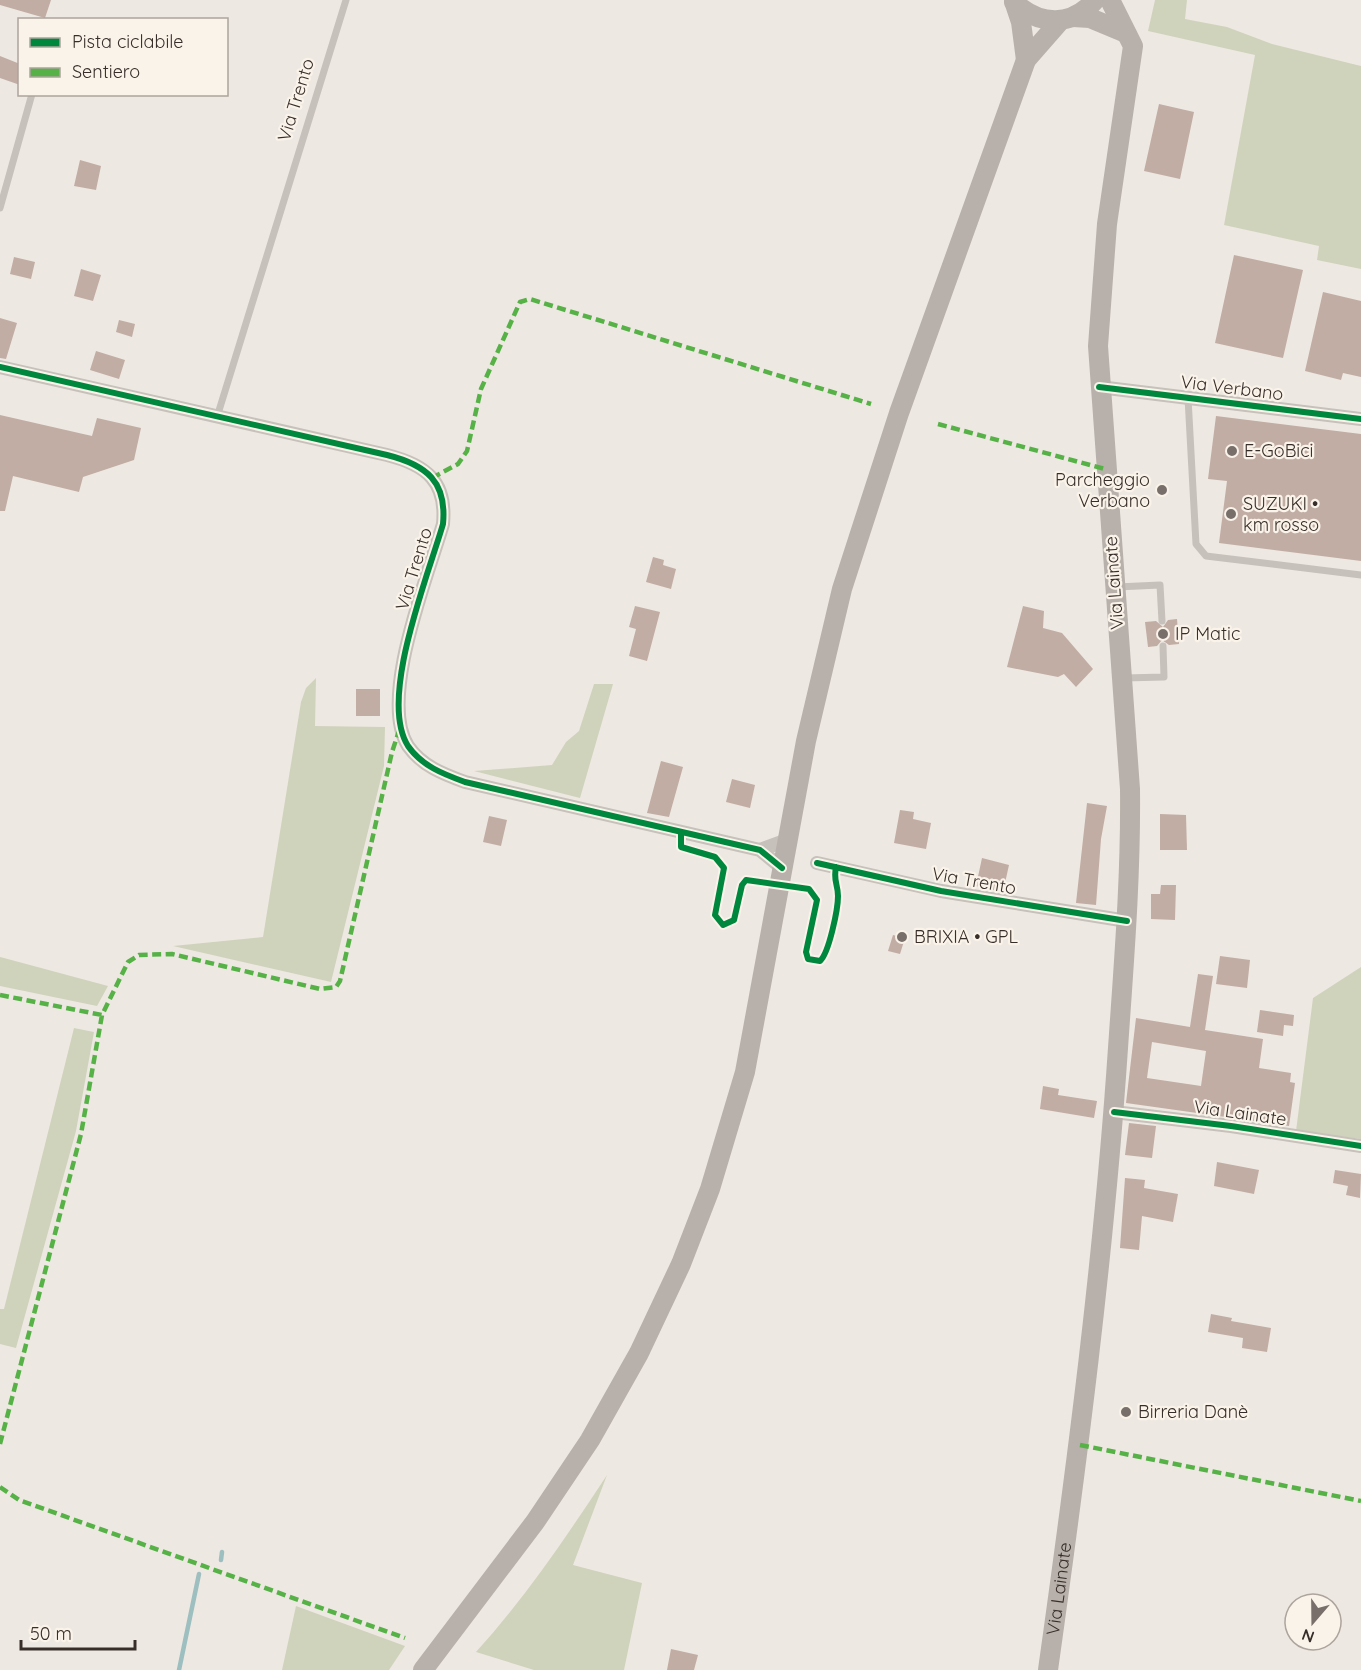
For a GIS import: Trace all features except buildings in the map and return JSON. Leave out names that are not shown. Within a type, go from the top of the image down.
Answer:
[{"type":"main road","points":[[423,1670],[535,1522],[590,1440],[639,1353],[681,1264],[725,1143],[745,1072],[787,840],[822,667],[842,590],[903,402],[1026,60],[1067,19],[1095,0]]},
{"type":"main road","points":[[1110,0],[1126,33]]},
{"type":"main road","points":[[1014,1],[1035,18],[1090,18],[1126,33]]},
{"type":"main road","points":[[1014,1],[1026,60]]},
{"type":"main road","name":"Via Lainate","points":[[1048,1670],[1092,1342],[1114,1112],[1131,856],[1130,789],[1099,387],[1099,303],[1117,143],[1132,57],[1132,46],[1126,33]]},
{"type":"street","name":"Via Trento","points":[[0,366],[404,459],[422,469],[440,489],[444,509],[443,524],[409,639],[397,702],[401,727],[408,745],[422,762],[443,774],[465,782],[760,850]]},
{"type":"street","name":"Via Verbano","points":[[1099,387],[1361,419]]},
{"type":"street","points":[[760,850],[787,840]]},
{"type":"street","points":[[760,850],[782,868]]},
{"type":"street","name":"Via Trento","points":[[817,862],[941,891],[1127,921]]},
{"type":"street","name":"Via Lainate","points":[[1114,1112],[1231,1126],[1361,1146]]},
{"type":"lane","name":"Via Trento","points":[[217,417],[346,0]]},
{"type":"lane","points":[[0,208],[31,96]]},
{"type":"lane","points":[[1188,398],[1196,544],[1200,551],[1206,556],[1361,575]]},
{"type":"lane","points":[[1115,588],[1160,585],[1161,621]]},
{"type":"lane","points":[[1122,678],[1164,677],[1163,646]]},
{"type":"green space","points":[[1155,0],[1187,0],[1185,19],[1227,27],[1272,44],[1361,66],[1361,269],[1317,260],[1319,246],[1224,225],[1255,55],[1148,31]]},
{"type":"green space","points":[[316,678],[315,726],[385,727],[384,766],[331,982],[173,946],[263,937],[301,702],[306,688]]},
{"type":"green space","points":[[594,684],[613,684],[580,798],[474,771],[552,765],[566,742],[579,731]]},
{"type":"green space","points":[[0,957],[108,986],[97,1006],[0,986]]},
{"type":"green space","points":[[1361,967],[1361,1139],[1296,1131],[1313,998]]},
{"type":"green space","points":[[74,1028],[94,1032],[76,1131],[16,1348],[0,1344],[0,1309],[4,1309]]},
{"type":"green space","points":[[607,1475],[573,1565],[642,1583],[624,1670],[534,1670],[476,1652],[529,1588]]},
{"type":"green space","points":[[296,1606],[405,1646],[389,1670],[282,1670]]},
{"type":"waterway","points":[[221,1560],[222,1552]]},
{"type":"waterway","points":[[179,1670],[199,1574]]},
{"type":"marked path","points":[[432,478],[458,464],[467,451],[481,389],[520,302],[530,299],[871,404]]},
{"type":"marked path","points":[[938,424],[1105,469]]},
{"type":"marked path","points":[[0,1444],[81,1134],[102,1015],[128,962],[139,955],[172,954],[320,989],[336,987],[340,981],[392,752],[400,728]]},
{"type":"marked path","points":[[0,995],[102,1015]]},
{"type":"marked path","points":[[1080,1445],[1361,1501]]},
{"type":"marked path","points":[[0,1487],[19,1500],[405,1638]]},
{"type":"cycle path","points":[[0,367],[387,455],[423,470],[438,486],[442,497],[443,524],[417,605],[402,669],[399,699],[400,725],[408,746],[414,753],[434,768],[465,782],[760,850],[782,868]]},
{"type":"cycle path","points":[[1099,387],[1361,419]]},
{"type":"cycle path","points":[[681,832],[681,847],[715,857],[724,868],[715,915],[723,925],[734,920],[742,885],[746,880],[809,889],[817,900],[806,952],[808,959],[820,961],[830,940],[838,902],[836,867]]},
{"type":"cycle path","points":[[817,863],[941,891],[1127,921]]},
{"type":"cycle path","points":[[1114,1112],[1231,1126],[1361,1146]]},
{"type":"place","name":"E-GoBici","points":[[1232,451]]},
{"type":"place","name":"Parcheggio Verbano","points":[[1162,490]]},
{"type":"place","name":"SUZUKI • km rosso","points":[[1231,514]]},
{"type":"place","name":"IP Matic","points":[[1163,634]]},
{"type":"place","name":"BRIXIA • GPL","points":[[902,937]]},
{"type":"place","name":"Birreria Danè","points":[[1126,1412]]}]
